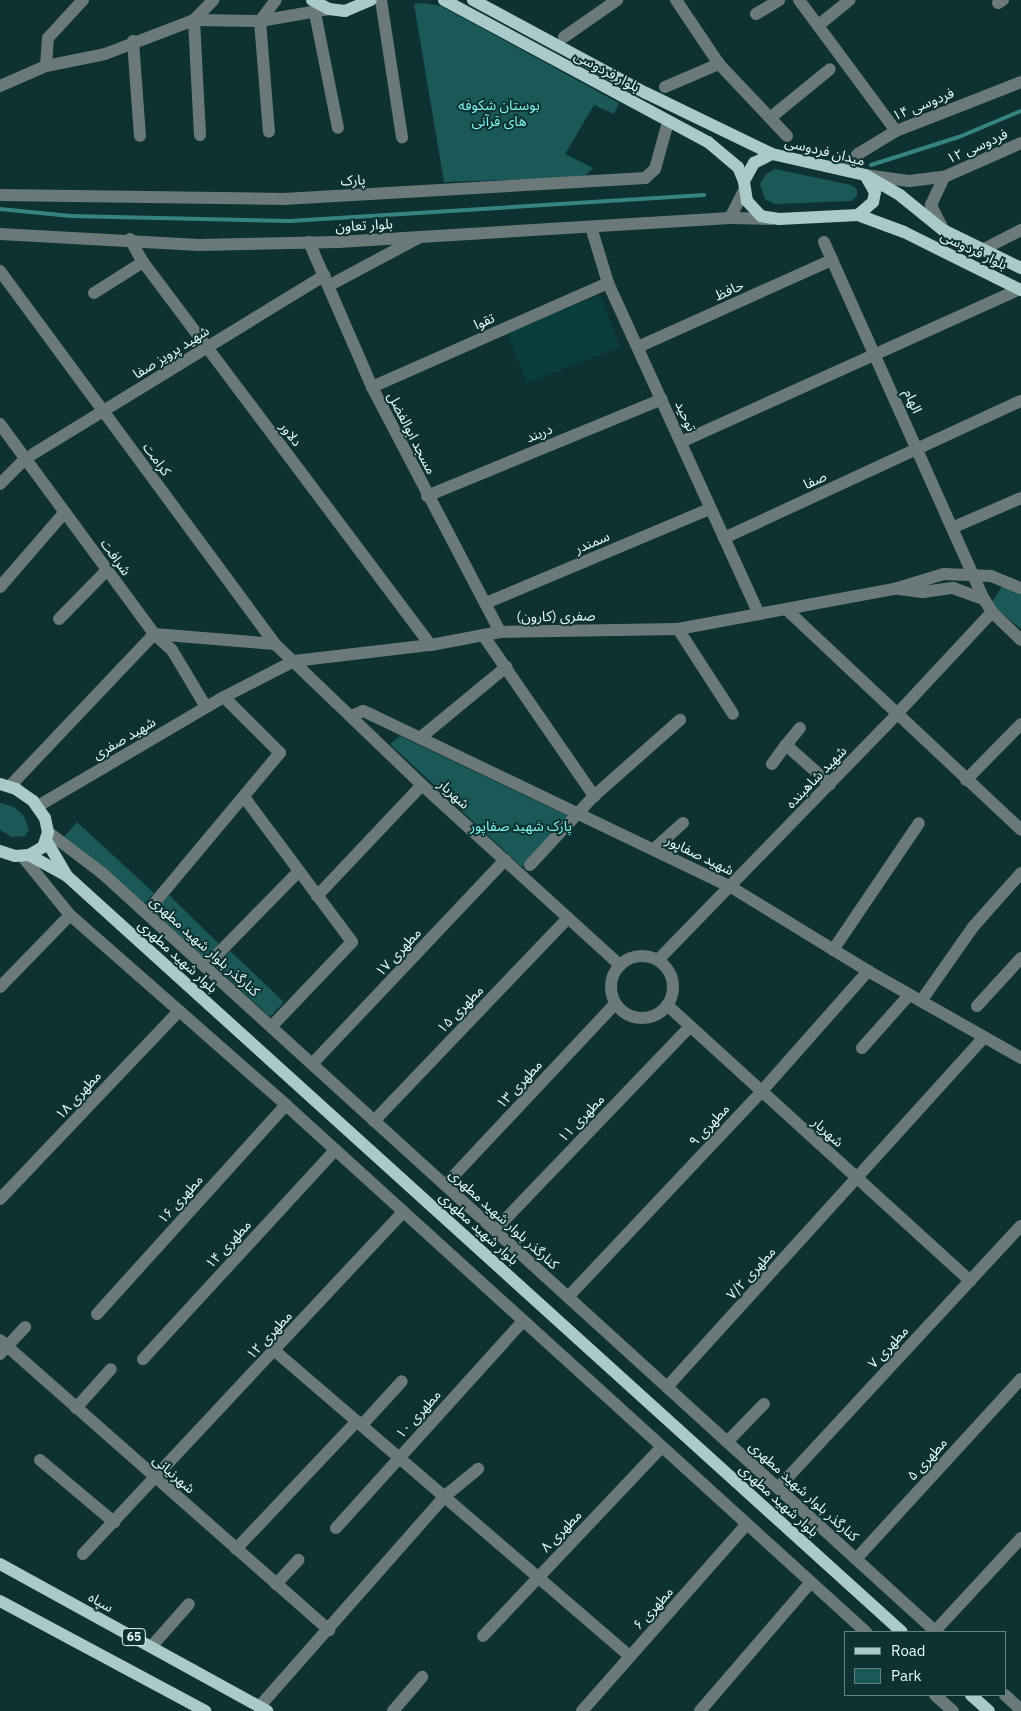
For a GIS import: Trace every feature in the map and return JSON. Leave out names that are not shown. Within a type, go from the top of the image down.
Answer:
[{"type":"main road","points":[[312,0],[329,9],[345,11],[372,0]]},
{"type":"main road","name":"بلوار فردوسی","points":[[444,0],[708,142],[730,157],[738,167],[744,186]]},
{"type":"main road","name":"بلوار فردوسی","points":[[473,0],[646,94],[772,154]]},
{"type":"main road","name":"میدان فردوسی","points":[[744,186],[754,163],[772,154],[845,168],[866,174],[872,182],[874,197],[867,211],[858,215]]},
{"type":"main road","name":"بلوار فردوسی","points":[[866,174],[901,196],[943,230],[1021,268]]},
{"type":"main road","points":[[744,186],[753,209],[770,219],[858,215]]},
{"type":"main road","name":"بلوار فردوسی","points":[[858,215],[897,229],[1020,289]]},
{"type":"main road","points":[[5,785],[38,806],[45,818],[47,836],[68,876]]},
{"type":"main road","points":[[26,856],[42,847],[47,836]]},
{"type":"main road","name":"بلوار شهید مطهری","points":[[0,851],[26,856],[68,876],[901,1631]]},
{"type":"main road","name":"سپاه","points":[[0,1564],[263,1709]]},
{"type":"main road","name":"65","points":[[0,1602],[205,1711]]},
{"type":"main road","points":[[972,1696],[989,1711]]},
{"type":"street","points":[[46,66],[48,38],[83,0]]},
{"type":"street","points":[[200,135],[194,20],[213,0]]},
{"type":"street","points":[[269,132],[260,21],[276,0]]},
{"type":"street","points":[[381,0],[402,136]]},
{"type":"street","points":[[488,0],[496,12]]},
{"type":"street","points":[[564,37],[617,0]]},
{"type":"street","points":[[676,0],[719,64],[787,136]]},
{"type":"street","points":[[756,14],[779,0]]},
{"type":"street","points":[[799,0],[820,24],[896,131]]},
{"type":"street","points":[[820,24],[850,0]]},
{"type":"street","points":[[0,86],[46,66],[105,54],[133,41],[194,20],[260,21],[315,13],[329,9]]},
{"type":"street","points":[[315,13],[338,128]]},
{"type":"street","points":[[133,41],[140,136]]},
{"type":"street","points":[[664,87],[719,64]]},
{"type":"street","points":[[770,118],[830,69]]},
{"type":"street","name":"فردوسی ۱۴","points":[[845,168],[858,154],[896,131],[1021,82]]},
{"type":"street","name":"پارک","points":[[0,195],[283,199],[645,178],[655,169],[668,122]]},
{"type":"street","name":"فردوسی ۱۲","points":[[866,174],[909,181],[944,178],[1021,143]]},
{"type":"street","points":[[943,230],[931,205],[944,178]]},
{"type":"street","points":[[730,218],[744,186]]},
{"type":"street","name":"بلوار تعاون","points":[[0,234],[199,244],[309,242],[730,218],[770,219]]},
{"type":"street","name":"توحید","points":[[591,227],[608,283],[759,614]]},
{"type":"street","points":[[984,250],[1021,230]]},
{"type":"street","name":"شهید پرویز صفا","points":[[0,484],[29,456],[207,348],[327,280],[422,236]]},
{"type":"street","name":"دلاور","points":[[130,240],[143,262],[431,645]]},
{"type":"street","name":"مسجد ابوالفضل","points":[[309,242],[372,387],[427,496],[500,632]]},
{"type":"street","name":"الهام","points":[[824,242],[954,527],[984,599],[992,612],[1021,640]]},
{"type":"street","name":"حافظ","points":[[638,348],[832,260]]},
{"type":"street","points":[[94,293],[143,262]]},
{"type":"street","name":"کرامت","points":[[0,271],[276,644],[294,661]]},
{"type":"street","name":"تقوا","points":[[372,387],[608,283]]},
{"type":"street","points":[[681,442],[876,357],[1020,289]]},
{"type":"street","name":"دربند","points":[[427,496],[662,399]]},
{"type":"street","name":"صفا","points":[[724,538],[1021,401]]},
{"type":"street","name":"شرافت","points":[[0,424],[29,456],[65,512],[154,634],[172,650],[206,707]]},
{"type":"street","points":[[954,527],[1021,498]]},
{"type":"street","name":"سمندر","points":[[486,603],[710,509]]},
{"type":"street","points":[[0,587],[65,512]]},
{"type":"street","points":[[59,619],[106,570]]},
{"type":"street","points":[[894,589],[932,576],[975,574],[1021,588]]},
{"type":"street","points":[[894,589],[922,592],[953,588],[984,599]]},
{"type":"street","name":"صفری (کارون)","points":[[224,697],[294,661],[431,645],[500,632],[678,629],[894,589]]},
{"type":"street","points":[[787,610],[896,715],[1021,830]]},
{"type":"street","name":"شهید شاهبنده","points":[[658,960],[830,784],[992,612]]},
{"type":"street","points":[[678,629],[733,714]]},
{"type":"street","points":[[5,785],[154,634],[276,644]]},
{"type":"street","points":[[483,635],[594,796]]},
{"type":"street","name":"شهریار","points":[[294,661],[422,786],[620,965]]},
{"type":"street","points":[[420,738],[506,667]]},
{"type":"street","points":[[146,913],[280,753],[224,697]]},
{"type":"street","name":"شهید صفری","points":[[38,806],[224,697]]},
{"type":"street","name":"شهید صفاپور","points":[[351,716],[363,711],[576,815],[654,849],[731,887],[868,971],[1021,1058]]},
{"type":"street","points":[[530,865],[594,796],[680,720]]},
{"type":"street","points":[[966,780],[1021,724]]},
{"type":"street","points":[[772,764],[800,728]]},
{"type":"street","points":[[786,745],[830,784]]},
{"type":"street","points":[[317,896],[422,786]]},
{"type":"street","points":[[244,797],[297,873],[352,942],[271,1027]]},
{"type":"street","points":[[654,849],[683,823]]},
{"type":"street","points":[[833,950],[919,823]]},
{"type":"street","name":"کنارگذر بلوار شهید مطهری","points":[[47,836],[102,873],[935,1631]]},
{"type":"street","points":[[26,856],[70,916],[286,1105],[865,1631]]},
{"type":"street","name":"مطهری ۱۷","points":[[312,1064],[505,860]]},
{"type":"street","points":[[205,967],[297,873]]},
{"type":"street","points":[[921,1001],[974,926],[1021,873]]},
{"type":"street","points":[[0,987],[70,916]]},
{"type":"street","name":"مطهری ۱۵","points":[[374,1121],[568,918]]},
{"type":"street","points":[[641,956],[658,960],[672,978],[672,995],[666,1005],[654,1015],[638,1018],[627,1014],[616,1004],[611,984],[620,965],[641,956]]},
{"type":"street","points":[[977,1006],[1021,958]]},
{"type":"street","name":"مطهری ۹","points":[[568,1297],[761,1092],[868,971]]},
{"type":"street","points":[[862,1048],[909,995]]},
{"type":"street","name":"مطهری ۱۳","points":[[445,1185],[616,1004]]},
{"type":"street","name":"شهریار","points":[[666,1005],[970,1281]]},
{"type":"street","name":"مطهری ۱۸","points":[[0,1199],[179,1011]]},
{"type":"street","name":"مطهری ۱۱","points":[[495,1230],[690,1027]]},
{"type":"street","name":"مطهری ۷/۲","points":[[667,1387],[984,1038]]},
{"type":"street","name":"مطهری ۱۶","points":[[97,1314],[286,1105]]},
{"type":"street","name":"مطهری ۱۴","points":[[143,1359],[335,1150]]},
{"type":"street","name":"مطهری ۱۲","points":[[83,1554],[275,1351],[403,1212]]},
{"type":"street","name":"مطهری ۷","points":[[778,1488],[1021,1226]]},
{"type":"street","name":"مطهری ۱۰","points":[[336,1528],[523,1321]]},
{"type":"street","points":[[2,1347],[25,1327]]},
{"type":"street","name":"شهرنیانی","points":[[2,1347],[76,1408],[329,1630]]},
{"type":"street","points":[[275,1351],[630,1656]]},
{"type":"street","points":[[76,1408],[112,1369]]},
{"type":"street","name":"مطهری ۵","points":[[856,1559],[1021,1379]]},
{"type":"street","points":[[236,1548],[402,1381]]},
{"type":"street","points":[[727,1442],[764,1404]]},
{"type":"street","name":"مطهری ۸","points":[[483,1636],[662,1447]]},
{"type":"street","points":[[40,1460],[114,1522]]},
{"type":"street","points":[[263,1709],[446,1496],[478,1469]]},
{"type":"street","name":"مطهری ۶","points":[[582,1711],[747,1524]]},
{"type":"street","points":[[937,1631],[1021,1538]]},
{"type":"street","points":[[276,1584],[298,1560]]},
{"type":"street","points":[[700,1711],[811,1582]]},
{"type":"street","points":[[151,1647],[189,1604]]},
{"type":"street","points":[[393,1711],[422,1676]]},
{"type":"street","points":[[936,1696],[952,1711]]},
{"type":"street","points":[[1006,1696],[1019,1705]]},
{"type":"shaded area","points":[[600,295],[620,347],[527,383],[507,332]]},
{"type":"green space","name":"بوستان شکوفه های قرآنی","points":[[424,3],[441,6],[619,103],[614,114],[594,105],[565,154],[593,168],[584,177],[444,182],[414,4]]},
{"type":"green space","points":[[775,169],[851,185],[857,189],[857,196],[852,201],[775,204],[765,199],[760,184],[766,174]]},
{"type":"green space","points":[[1003,585],[1021,591],[1021,629],[991,604]]},
{"type":"green space","name":"پارک شهید صفاپور","points":[[400,736],[570,817],[522,867],[390,744]]},
{"type":"green space","points":[[0,803],[14,807],[24,816],[29,830],[25,836],[12,837],[0,830]]},
{"type":"green space","points":[[77,822],[154,893],[144,904],[64,837]]},
{"type":"green space","points":[[169,895],[219,944],[205,959],[154,912]]},
{"type":"green space","points":[[230,951],[284,1002],[270,1017],[216,967]]},
{"type":"waterway","points":[[871,165],[959,137],[1021,111]]},
{"type":"waterway","points":[[0,209],[71,216],[290,221],[704,195]]}]
